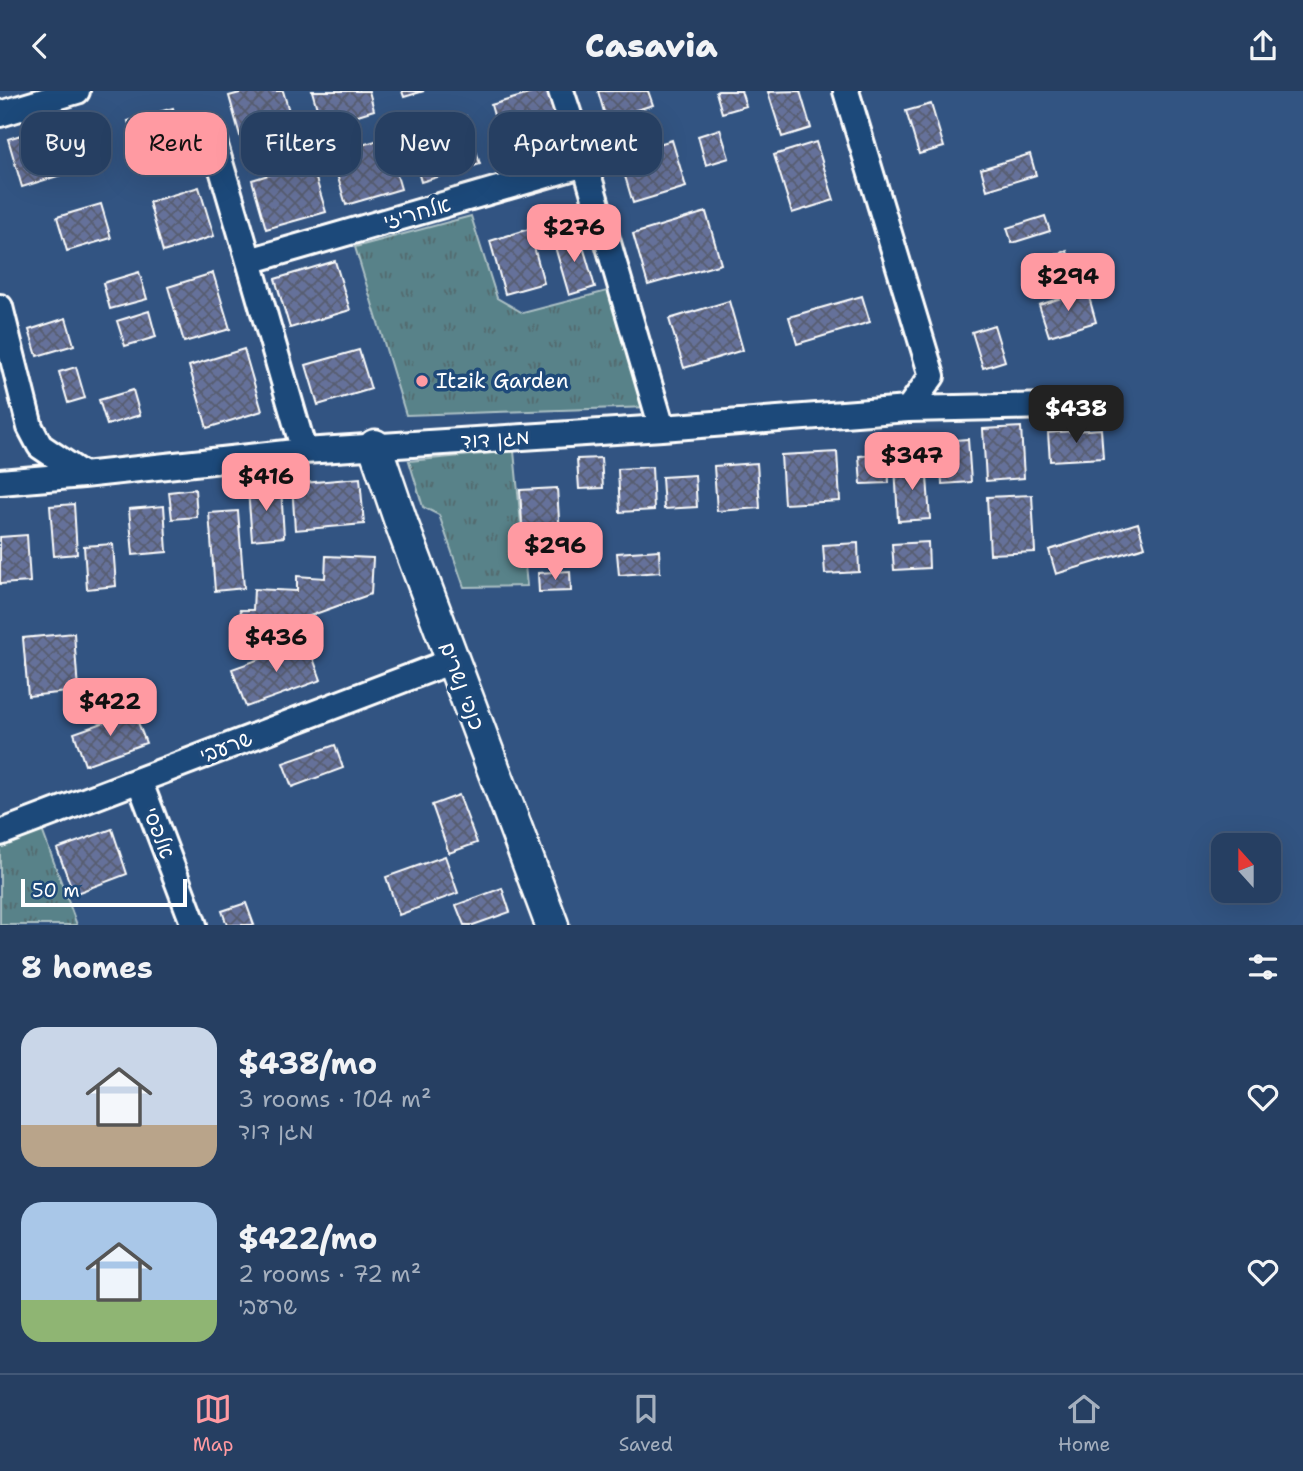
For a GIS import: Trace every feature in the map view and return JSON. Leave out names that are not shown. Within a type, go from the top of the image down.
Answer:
[{"type":"street","points":[[0,114],[77,91]]},
{"type":"street","points":[[561,91],[568,112]]},
{"type":"street","points":[[846,91],[932,376],[908,408]]},
{"type":"street","points":[[224,175],[304,451]]},
{"type":"street","name":"אלחריזי","points":[[249,261],[547,175]]},
{"type":"street","points":[[588,175],[662,428]]},
{"type":"street","points":[[0,307],[30,427],[40,446],[83,475]]},
{"type":"street","name":"מגן דוד","points":[[0,482],[304,451],[662,428],[908,408],[1052,406]]},
{"type":"street","name":"כנפי נשרים","points":[[375,446],[552,925]]},
{"type":"street","name":"שרעבי","points":[[0,833],[453,661]]},
{"type":"street","name":"אלפסי","points":[[139,780],[194,925]]},
{"type":"green space","points":[[471,216],[497,298],[523,313],[615,289],[649,407],[406,415],[355,247]]},
{"type":"green space","points":[[514,451],[527,586],[464,587],[439,515],[423,507],[409,461]]},
{"type":"green space","points":[[38,819],[77,925],[0,925],[0,833]]},
{"type":"building","points":[[247,91],[283,91],[289,112],[241,112],[241,139],[229,96]]},
{"type":"building","points":[[312,91],[369,91],[374,110],[361,114],[318,112]]},
{"type":"building","points":[[402,91],[424,91],[404,97]]},
{"type":"building","points":[[547,91],[553,112],[493,112],[491,105]]},
{"type":"building","points":[[598,91],[648,91],[653,105],[630,112],[604,112]]},
{"type":"building","points":[[741,91],[746,106],[722,113],[716,92]]},
{"type":"building","points":[[800,91],[811,128],[782,137],[768,92]]},
{"type":"building","points":[[931,104],[944,147],[919,154],[906,111]]},
{"type":"building","points":[[720,129],[729,158],[706,165],[698,136]]},
{"type":"building","points":[[21,135],[21,175],[61,175],[22,187],[8,139]]},
{"type":"building","points":[[672,140],[686,187],[633,203],[625,175],[662,175],[662,143]]},
{"type":"building","points":[[375,141],[375,175],[397,175],[401,189],[346,205],[337,175],[361,175],[361,145]]},
{"type":"building","points":[[816,142],[834,200],[792,213],[774,155]]},
{"type":"building","points":[[475,147],[480,164],[475,166]]},
{"type":"building","points":[[1030,154],[1036,175],[987,190],[981,169]]},
{"type":"building","points":[[268,175],[315,175],[326,212],[266,229],[252,180]]},
{"type":"building","points":[[419,175],[444,175],[421,182]]},
{"type":"building","points":[[199,187],[214,236],[163,252],[149,202]]},
{"type":"building","points":[[101,204],[111,238],[67,251],[57,217]]},
{"type":"building","points":[[706,212],[721,264],[648,285],[633,234]]},
{"type":"building","points":[[1045,216],[1050,231],[1012,243],[1007,228]]},
{"type":"building","points":[[529,229],[544,283],[505,294],[490,241]]},
{"type":"building","points":[[579,233],[595,287],[569,295],[553,240]]},
{"type":"building","points":[[1067,251],[1075,277],[1051,284],[1044,258]]},
{"type":"building","points":[[335,261],[350,310],[290,328],[275,279]]},
{"type":"building","points":[[139,272],[147,299],[110,309],[103,283]]},
{"type":"building","points":[[213,273],[230,329],[184,342],[168,287]]},
{"type":"building","points":[[1087,290],[1096,322],[1049,336],[1039,305]]},
{"type":"building","points":[[862,296],[870,322],[797,344],[789,317]]},
{"type":"building","points":[[729,301],[743,350],[684,368],[669,319]]},
{"type":"building","points":[[149,311],[156,337],[125,346],[117,321]]},
{"type":"building","points":[[66,318],[74,345],[37,356],[29,330]]},
{"type":"building","points":[[994,325],[1005,361],[983,368],[972,332]]},
{"type":"building","points":[[244,349],[262,411],[207,428],[189,366]]},
{"type":"building","points":[[359,350],[371,389],[318,405],[306,365]]},
{"type":"building","points":[[76,367],[85,398],[68,403],[59,372]]},
{"type":"building","points":[[133,390],[140,415],[107,425],[99,400]]},
{"type":"building","points":[[1021,427],[1024,478],[986,481],[983,429]]},
{"type":"building","points":[[1101,429],[1103,458],[1050,461],[1048,433]]},
{"type":"building","points":[[968,439],[971,482],[942,484],[940,441]]},
{"type":"building","points":[[837,452],[840,501],[784,504],[781,455]]},
{"type":"building","points":[[888,454],[889,483],[861,484],[859,456]]},
{"type":"building","points":[[601,458],[603,488],[579,489],[577,459]]},
{"type":"building","points":[[757,463],[760,508],[717,511],[714,466]]},
{"type":"building","points":[[926,463],[930,519],[898,521],[895,465]]},
{"type":"building","points":[[652,467],[654,510],[620,512],[618,469]]},
{"type":"building","points":[[695,475],[697,507],[664,509],[662,477]]},
{"type":"building","points":[[360,478],[364,524],[295,530],[292,484]]},
{"type":"building","points":[[281,487],[284,537],[252,540],[248,490]]},
{"type":"building","points":[[557,488],[560,535],[523,538],[520,490]]},
{"type":"building","points":[[195,489],[197,517],[172,519],[169,492]]},
{"type":"building","points":[[1032,495],[1035,552],[990,554],[987,497]]},
{"type":"building","points":[[74,504],[77,554],[54,556],[50,506]]},
{"type":"building","points":[[164,506],[167,552],[133,555],[129,509]]},
{"type":"building","points":[[238,511],[244,588],[215,591],[209,513]]},
{"type":"building","points":[[1138,523],[1145,547],[1056,574],[1049,550]]},
{"type":"building","points":[[27,535],[30,582],[0,584],[0,537]]},
{"type":"building","points":[[928,542],[929,568],[894,570],[892,544]]},
{"type":"building","points":[[858,543],[859,572],[825,574],[823,545]]},
{"type":"building","points":[[113,544],[116,586],[87,589],[84,546]]},
{"type":"building","points":[[659,550],[660,572],[619,575],[617,553]]},
{"type":"building","points":[[326,556],[373,558],[371,594],[251,637],[240,610],[253,610],[254,589],[297,591],[297,576],[325,578]]},
{"type":"building","points":[[570,571],[571,591],[539,592],[538,573]]},
{"type":"building","points":[[74,633],[78,691],[28,696],[23,638]]},
{"type":"building","points":[[307,642],[321,680],[246,707],[232,669]]},
{"type":"building","points":[[134,712],[146,743],[85,765],[74,733]]},
{"type":"building","points":[[335,745],[343,768],[292,787],[283,763]]},
{"type":"building","points":[[459,795],[477,843],[449,853],[432,805]]},
{"type":"building","points":[[112,829],[127,874],[74,894],[57,849]]},
{"type":"building","points":[[445,856],[458,893],[399,915],[386,877]]},
{"type":"building","points":[[502,888],[510,912],[473,925],[464,925],[456,905]]},
{"type":"building","points":[[246,903],[254,925],[227,925],[222,911]]},
{"type":"place","name":"Itzik Garden","points":[[422,381]]}]
